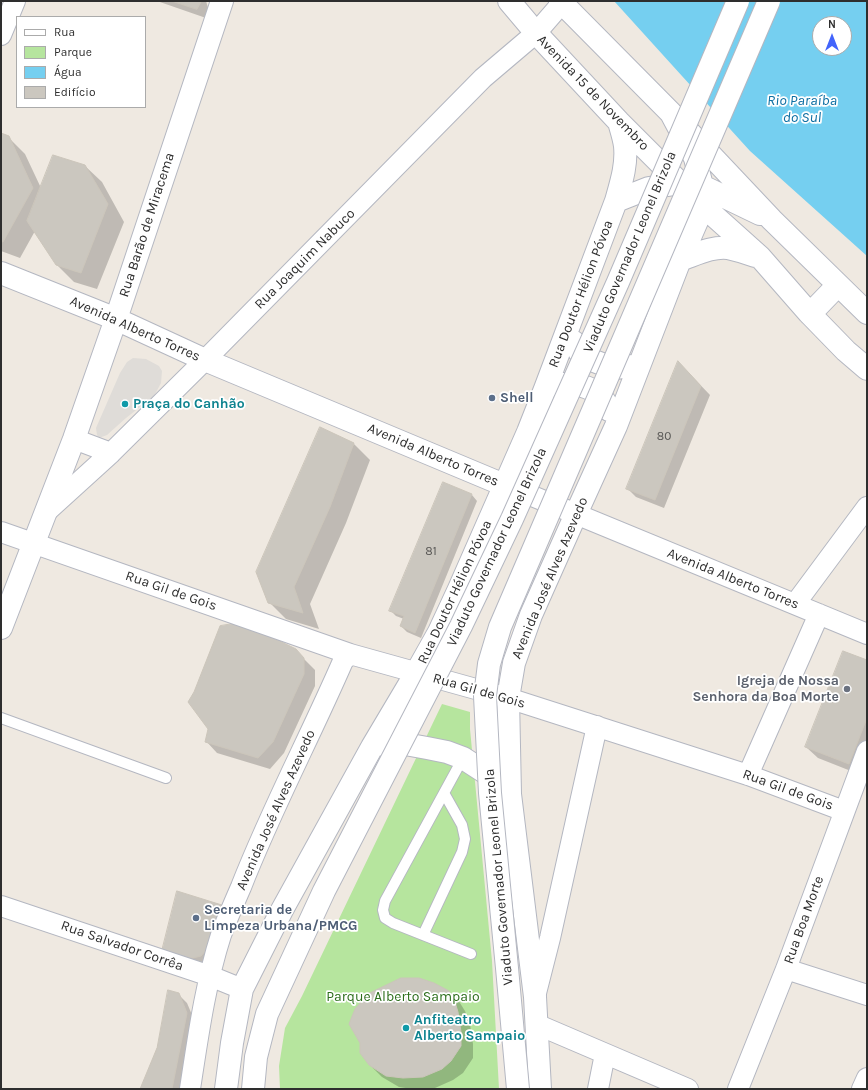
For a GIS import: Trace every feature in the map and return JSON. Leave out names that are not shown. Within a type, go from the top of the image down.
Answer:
[{"type":"main road","name":"Rua Barão de Miracema","points":[[1,628],[74,439],[116,319],[222,1]]},
{"type":"main road","name":"Avenida 15 de Novembro","points":[[508,1],[619,122],[680,183],[702,196],[760,257],[810,314],[846,351],[867,368]]},
{"type":"main road","name":"Viaduto Governador Leonel Brizola","points":[[253,1089],[256,1057],[267,1014],[324,891],[461,626],[512,519],[618,282],[738,1]]},
{"type":"main road","name":"Viaduto Governador Leonel Brizola","points":[[518,1089],[490,793],[486,696],[489,664],[500,627],[769,1]]},
{"type":"main road","points":[[561,2],[671,113],[772,220],[867,313]]},
{"type":"main road","points":[[671,113],[695,158],[702,196],[772,220]]},
{"type":"main road","name":"Rua Doutor Hélion Póvoa","points":[[226,1089],[232,1043],[242,989],[282,910],[372,747],[439,632],[546,389],[570,321],[616,201],[624,173],[625,146],[619,122]]},
{"type":"main road","points":[[616,201],[649,188],[680,183]]},
{"type":"main road","name":"Avenida José Alves Azevedo","points":[[540,1089],[535,997],[510,794],[508,698],[514,663],[531,615],[616,426],[680,260],[697,221],[702,196]]},
{"type":"main road","points":[[680,260],[718,248],[728,248],[760,257]]},
{"type":"main road","name":"Avenida Alberto Torres","points":[[1,273],[116,319],[206,360],[504,485]]},
{"type":"main road","points":[[810,314],[838,285]]},
{"type":"main road","points":[[570,321],[575,345],[583,356],[610,367],[617,368],[631,366],[642,358]]},
{"type":"main road","points":[[546,389],[552,384],[584,386],[598,394],[607,403],[616,426]]},
{"type":"main road","points":[[372,747],[388,744],[416,746],[447,752],[463,758],[502,783],[510,794]]},
{"type":"street","points":[[1,35],[15,1]]},
{"type":"street","name":"Rua Joaquim Nabuco","points":[[46,512],[111,453],[206,360],[483,78],[536,33],[561,2]]},
{"type":"street","points":[[74,439],[111,453]]},
{"type":"street","name":"Avenida Alberto Torres","points":[[504,485],[867,634]]},
{"type":"street","points":[[795,604],[867,507]]},
{"type":"street","name":"Rua Gil de Gois","points":[[1,532],[350,654],[508,698],[597,726],[748,775],[844,811]]},
{"type":"street","points":[[748,775],[819,614]]},
{"type":"street","name":"Avenida José Alves Azevedo","points":[[190,1089],[210,976],[222,934],[257,846],[319,716],[343,661],[350,654]]},
{"type":"street","name":"Avenida José Alves Azevedo","points":[[535,997],[550,938],[597,726]]},
{"type":"street","name":"Rua Boa Morte","points":[[738,1089],[786,969],[867,751]]},
{"type":"street","name":"Rua Salvador Corrêa","points":[[1,906],[210,976],[242,989]]},
{"type":"street","points":[[786,969],[867,995]]},
{"type":"street","points":[[536,1024],[688,1089]]},
{"type":"street","points":[[598,1089],[605,1054]]},
{"type":"street","points":[[862,1089],[867,1078]]},
{"type":"lane","points":[[1,718],[166,778]]},
{"type":"lane","points":[[463,758],[386,900],[383,910],[385,918],[393,923],[471,954]]},
{"type":"lane","points":[[423,934],[462,852],[465,838],[462,825],[444,793]]},
{"type":"green space","name":"Parque Alberto Sampaio","points":[[442,704],[470,712],[470,729],[492,961],[499,1089],[280,1089],[279,1066],[285,1028],[302,996]]},
{"type":"shaded area","name":"Praça do Canhão","points":[[133,358],[146,359],[159,366],[162,371],[161,383],[154,396],[107,435],[99,438],[96,428],[120,373],[127,362]]},
{"type":"water","name":"Rio Paraíba do Sul","points":[[614,1],[867,1],[867,256],[750,151]]},
{"type":"building","points":[[172,1],[201,1],[201,2],[197,9]]},
{"type":"building","points":[[1,133],[9,136],[33,188],[3,242],[1,241]]},
{"type":"building","points":[[53,155],[85,165],[108,204],[81,273],[56,265],[27,221]]},
{"type":"building","points":[[678,361],[701,386],[655,500],[626,489]]},
{"type":"building","points":[[320,427],[354,443],[330,507],[294,587],[303,613],[268,603],[256,572]]},
{"type":"building","points":[[443,482],[472,494],[415,633],[400,626],[404,616],[389,611]]},
{"type":"building","points":[[238,623],[296,649],[304,658],[304,674],[273,742],[258,758],[205,742],[208,729],[188,702],[194,692],[220,626]]},
{"type":"building","name":"Igreja de Nossa Senhora da Boa Morte","points":[[843,651],[867,660],[867,718],[849,764],[805,747]]},
{"type":"building","name":"Secretaria de Limpeza Urbana/PMCG","points":[[177,891],[225,906],[209,947],[201,956],[181,958],[162,951]]},
{"type":"building","name":"Anfiteatro Alberto Sampaio","points":[[401,978],[419,978],[434,983],[449,991],[454,999],[458,1012],[461,1032],[461,1046],[451,1061],[442,1069],[423,1077],[403,1078],[386,1076],[369,1065],[360,1053],[360,1043],[349,1024],[355,1009],[368,994]]},
{"type":"building","points":[[168,990],[179,993],[187,1013],[172,1089],[140,1089],[157,1048]]},
{"type":"place","name":"Shell","points":[[492,398]]},
{"type":"place","name":"Praça do Canhão","points":[[125,404]]},
{"type":"place","name":"Igreja de Nossa Senhora da Boa Morte","points":[[847,689]]},
{"type":"place","name":"Secretaria de Limpeza Urbana/PMCG","points":[[196,918]]},
{"type":"place","name":"Anfiteatro Alberto Sampaio","points":[[406,1028]]}]
